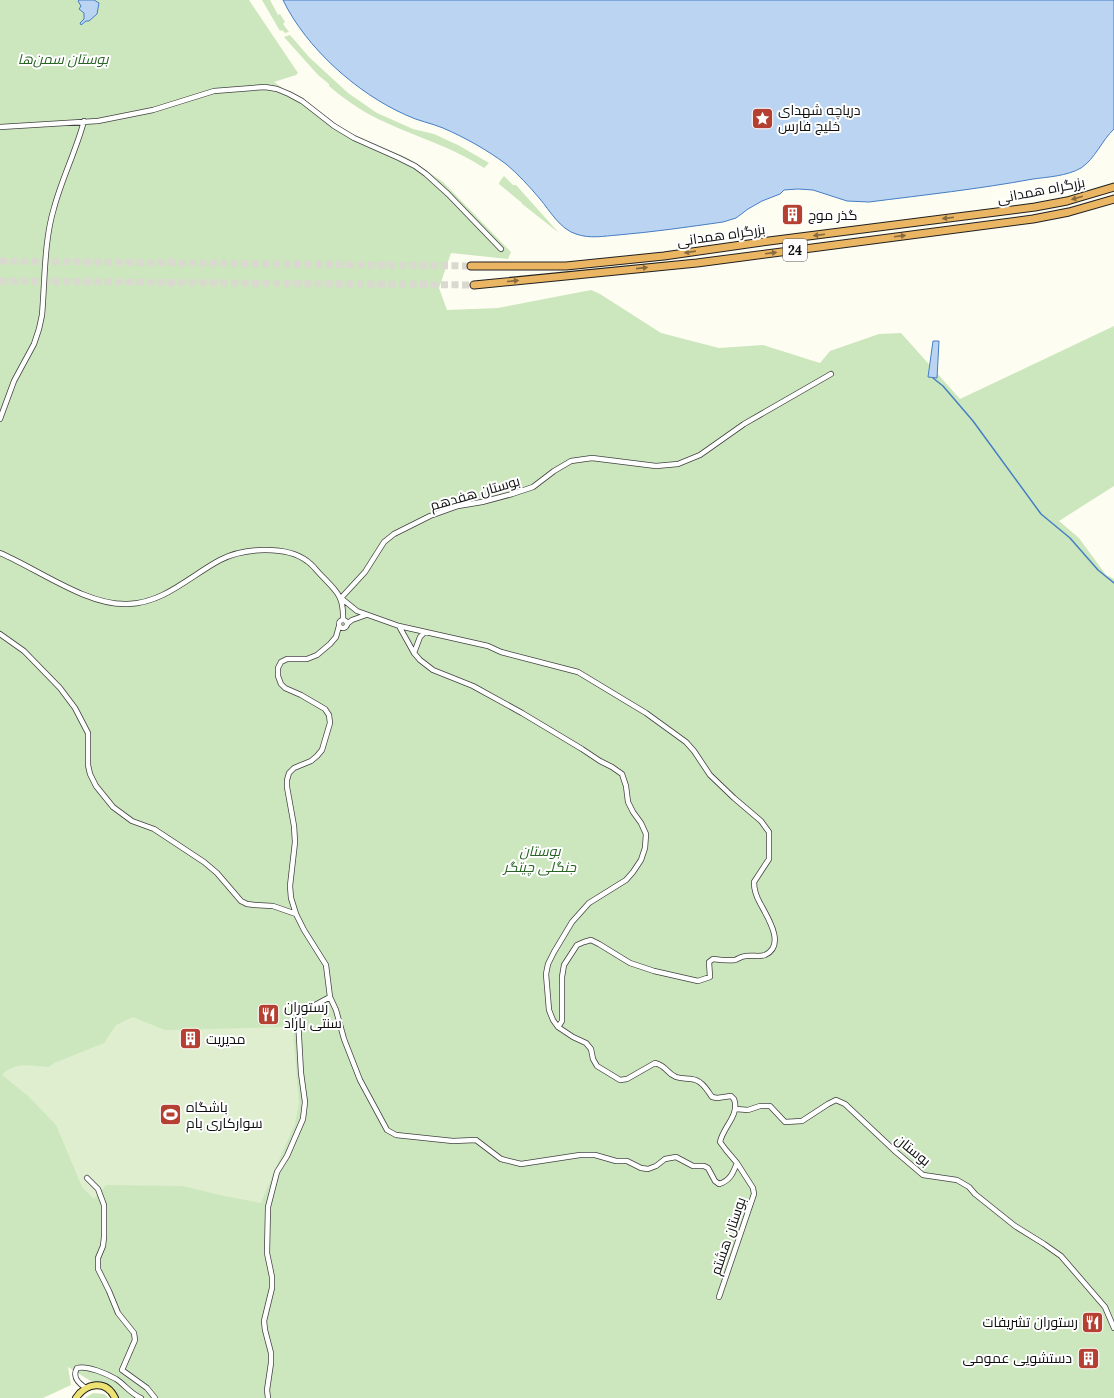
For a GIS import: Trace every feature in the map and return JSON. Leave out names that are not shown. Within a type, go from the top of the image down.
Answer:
[{"type":"highway","name":"بزرگراه همدانی","points":[[471,266],[566,266],[664,256],[1035,207],[1067,201],[1114,187]]},
{"type":"highway","name":"بزرگراه همدانی","points":[[474,285],[697,263],[1032,219],[1069,212],[1114,199]]},
{"type":"main road","points":[[71,1398],[83,1390],[98,1385],[110,1390],[115,1397]]},
{"type":"main road","points":[[76,1398],[83,1390]]},
{"type":"street","points":[[0,127],[98,120],[153,110],[214,91],[265,87],[277,89],[302,101],[334,126],[354,138],[415,166],[448,194],[501,249]]},
{"type":"street","points":[[0,419],[14,381],[25,361],[39,328],[42,315],[52,214],[59,191],[78,143],[84,121]]},
{"type":"street","name":"بوستان هفدهم","points":[[341,598],[365,572],[384,542],[394,534],[430,516],[458,506],[482,502],[533,487],[554,471],[571,461],[592,458],[656,466],[678,464],[700,455],[744,424],[831,374]]},
{"type":"street","points":[[0,553],[70,588],[100,601],[113,604],[143,603],[161,596],[182,585],[221,560],[234,555],[266,550],[294,554],[307,561],[341,598],[366,615],[399,626],[488,646],[501,652],[578,672],[646,713],[686,742],[710,775],[724,790],[761,820],[769,832],[769,859],[754,882],[757,896],[772,924],[774,933],[773,947],[764,955],[746,956],[734,960],[713,959],[709,962],[710,977],[698,981],[654,971],[630,963],[591,940],[584,942],[577,945],[564,965],[562,977],[562,1021],[558,1027]]},
{"type":"street","points":[[341,598],[344,608],[343,620],[340,622],[336,637],[330,644],[316,655],[307,659],[287,659],[281,662],[278,668],[278,676],[281,684],[285,688],[301,695],[325,709],[329,715],[330,723],[322,750],[318,756],[311,761],[294,768],[289,773],[287,780],[295,842],[290,886],[291,898],[296,914],[304,930],[326,965],[330,997],[336,1010],[344,1039],[360,1080],[387,1130],[396,1135],[453,1141],[476,1140],[501,1159],[521,1164],[580,1155],[595,1155],[616,1161],[628,1161],[641,1168],[648,1169],[656,1166],[665,1159],[676,1157],[693,1166],[704,1166],[708,1168],[715,1181],[719,1184],[732,1176],[737,1162]]},
{"type":"street","points":[[339,626],[344,628],[352,620],[366,615]]},
{"type":"street","points":[[343,620],[347,624]]},
{"type":"street","points":[[399,626],[414,653],[420,660],[433,670],[473,686],[522,713],[582,749],[600,762],[612,766],[622,774],[626,786],[628,802],[646,834],[645,848],[641,860],[633,872],[626,880],[589,903],[581,911],[568,928],[548,964],[546,974],[549,1010],[553,1020],[558,1027],[573,1037],[586,1043],[591,1049],[593,1059],[597,1066],[620,1080],[627,1079],[655,1063],[663,1065],[676,1077],[694,1079],[701,1083],[712,1097],[718,1098],[731,1096],[734,1099],[736,1110]]},
{"type":"street","points":[[414,653],[420,637],[425,632]]},
{"type":"street","points":[[0,634],[24,652],[60,688],[75,708],[88,733],[88,765],[90,774],[96,786],[113,807],[132,821],[154,829],[204,862],[217,873],[241,901],[255,906],[273,906],[296,914]]},
{"type":"street","points":[[268,1398],[267,1390],[271,1358],[264,1321],[272,1288],[272,1277],[266,1253],[268,1207],[272,1186],[277,1172],[290,1150],[303,1119],[305,1102],[301,1073],[298,1018],[304,1010],[330,997]]},
{"type":"street","name":"بوستان","points":[[736,1110],[748,1110],[760,1106],[770,1106],[785,1122],[802,1121],[836,1100],[845,1104],[923,1175],[957,1180],[969,1187],[975,1194],[1015,1226],[1061,1256],[1105,1307],[1114,1328]]},
{"type":"street","name":"بوستان هشتم","points":[[719,1297],[754,1194],[753,1188],[737,1162],[720,1142],[722,1135],[736,1110]]},
{"type":"street","points":[[87,1178],[98,1189],[104,1205],[103,1246],[98,1258],[98,1268],[118,1313],[134,1333],[135,1340],[122,1370],[147,1388],[154,1398]]},
{"type":"street","points":[[83,1390],[75,1378],[75,1372],[77,1368],[88,1367],[115,1379],[136,1396],[141,1398]]},
{"type":"green space","name":"بوستان جنگلی چیتگر","points":[[0,0],[249,0],[298,73],[274,82],[335,125],[354,135],[408,158],[443,182],[511,252],[508,259],[451,253],[439,288],[447,310],[498,308],[591,290],[600,294],[661,333],[719,348],[763,345],[820,363],[830,351],[879,334],[901,333],[960,399],[1114,326],[1114,486],[1059,521],[1079,538],[1106,575],[1114,579],[1114,1398],[118,1398],[68,1367],[71,1385],[43,1398],[0,1398]]},
{"type":"green space","points":[[262,0],[270,0],[278,15],[280,14],[285,22],[283,24],[289,32],[285,33],[282,30],[280,31]]},
{"type":"green space","points":[[290,35],[309,57],[348,93],[377,113],[413,129],[434,134],[458,145],[489,163],[484,168],[458,153],[371,116],[346,100],[318,75],[284,37]]},
{"type":"green space","points":[[504,176],[513,185],[516,185],[559,233],[499,184]]},
{"type":"green space","name":"باشگاه سوارکاری بام","points":[[133,1017],[165,1030],[282,1027],[293,1031],[299,1103],[295,1124],[261,1203],[182,1186],[106,1185],[94,1199],[82,1187],[56,1125],[28,1096],[2,1075],[18,1066],[30,1065],[49,1067],[54,1063],[104,1043],[116,1025]]},
{"type":"green space","points":[[93,1393],[104,1394],[109,1398],[85,1398]]},
{"type":"water","points":[[94,0],[99,3],[97,14],[89,21],[86,21],[81,25],[80,23],[84,19],[84,13],[79,9],[81,6],[78,1]]},
{"type":"water","name":"دریاچه شهدای خلیج فارس","points":[[283,0],[1114,0],[1114,129],[1086,164],[1076,171],[1057,176],[972,189],[869,202],[847,201],[813,190],[784,190],[780,194],[762,201],[748,209],[736,218],[723,222],[644,232],[592,237],[581,236],[570,232],[560,224],[536,194],[506,164],[468,140],[452,132],[411,117],[388,106],[352,82],[319,52],[293,18]]},
{"type":"water","points":[[933,341],[939,341],[937,378],[928,377]]},
{"type":"waterway","points":[[933,378],[943,386],[973,421],[1041,514],[1070,538],[1098,570],[1114,583]]},
{"type":"tunnel","points":[[0,261],[471,266]]},
{"type":"tunnel","points":[[0,281],[474,285]]},
{"type":"place","name":"دریاچه شهدای خلیج فارس","points":[[763,118]]},
{"type":"place","name":"گذر موج","points":[[792,215]]},
{"type":"place","name":"رستوران سنتی باراد","points":[[269,1015]]},
{"type":"place","name":"مدیریت","points":[[191,1039]]},
{"type":"place","name":"باشگاه سوارکاری بام","points":[[171,1115]]},
{"type":"place","name":"رستوران تشریفات","points":[[1093,1322]]},
{"type":"place","name":"دستشویی عمومی","points":[[1088,1358]]},
{"type":"park label","name":"بوستان سمن‌ها","points":[[63,59]]}]
